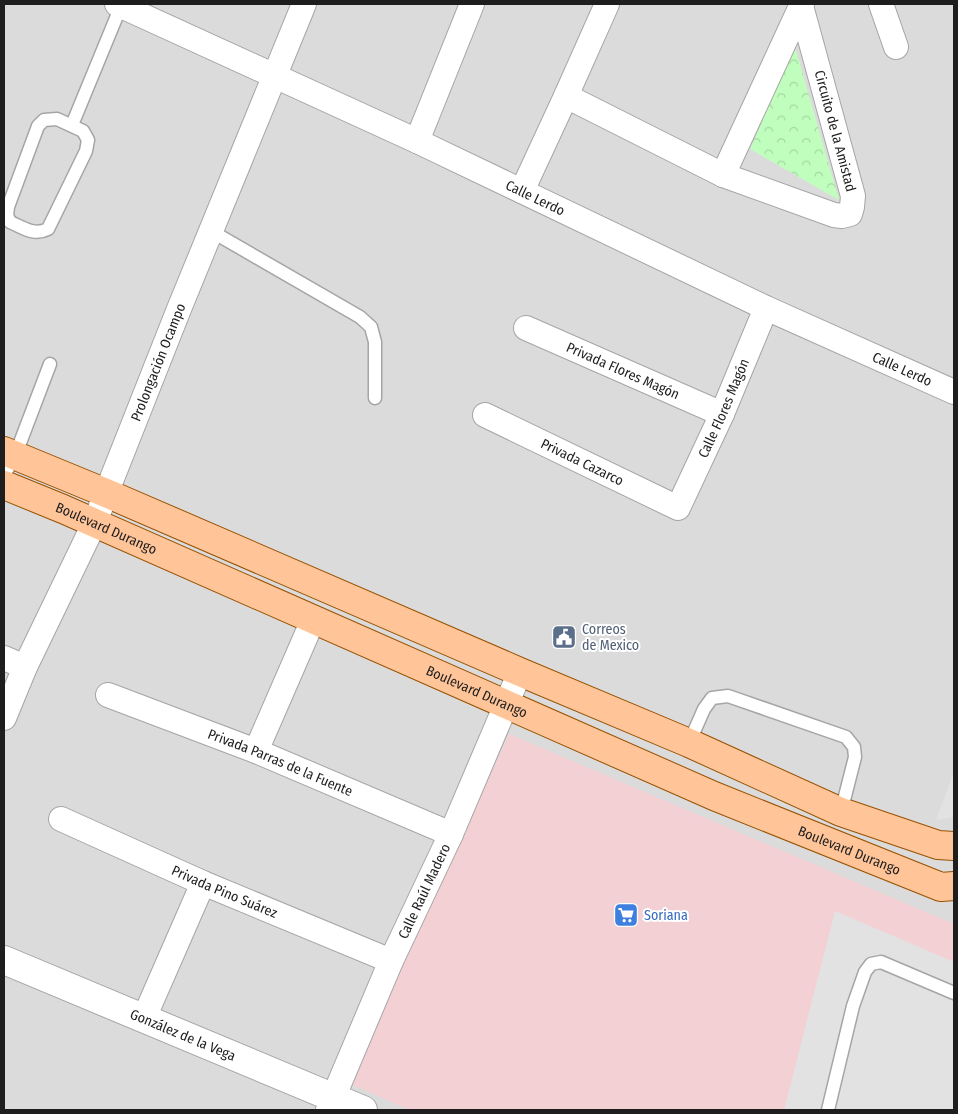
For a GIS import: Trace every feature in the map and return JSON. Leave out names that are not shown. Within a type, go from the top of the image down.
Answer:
[{"type":"main road","points":[[7,461],[106,493],[689,743],[842,812],[949,844]]},
{"type":"main road","name":"Boulevard Durango","points":[[4,485],[714,796],[950,890]]},
{"type":"street","name":"Prolongación Ocampo","points":[[4,718],[14,663],[94,524],[304,4]]},
{"type":"street","points":[[417,141],[472,4]]},
{"type":"street","points":[[522,191],[607,4]]},
{"type":"street","points":[[881,4],[896,47]]},
{"type":"street","name":"Calle Lerdo","points":[[119,5],[417,141],[766,308],[954,392]]},
{"type":"street","name":"Circuito de la Amistad","points":[[566,96],[723,175],[834,215],[850,214],[853,196],[801,5]]},
{"type":"street","name":"Circuito de la Amistad","points":[[723,175],[801,5]]},
{"type":"street","name":"Calle Flores Magón","points":[[678,508],[722,414],[766,308]]},
{"type":"street","name":"Privada Flores Magón","points":[[526,328],[722,414]]},
{"type":"street","name":"Privada Cazarco","points":[[485,415],[678,508]]},
{"type":"street","points":[[256,751],[313,620]]},
{"type":"street","name":"Calle Raúl Madero","points":[[330,1104],[391,961],[452,834],[520,672]]},
{"type":"street","name":"Privada Parras de la Fuente","points":[[108,695],[256,751],[452,834]]},
{"type":"street","name":"Privada Pino Suárez","points":[[60,819],[203,883],[391,961]]},
{"type":"street","points":[[144,1018],[203,883]]},
{"type":"street","name":"González de la Vega","points":[[4,960],[144,1018],[330,1104],[362,1110]]},
{"type":"lane","points":[[72,125],[119,5]]},
{"type":"lane","points":[[57,119],[72,125],[84,131],[88,140],[86,151],[48,229],[41,233],[32,232],[10,222],[7,215],[8,207],[38,126],[44,120],[57,119]]},
{"type":"lane","points":[[211,231],[360,317],[371,327],[375,342],[375,398]]},
{"type":"lane","points":[[7,461],[50,364]]},
{"type":"lane","points":[[689,743],[704,709],[712,698],[728,696],[846,737],[854,746],[856,757],[842,812]]},
{"type":"lane","points":[[828,1110],[853,1006],[865,972],[871,964],[882,962],[954,993]]},
{"type":"shaded area","points":[[4,4],[954,4],[954,1110],[4,1110]]},
{"type":"shaded area","name":"Soriana","points":[[509,734],[954,924],[954,1110],[410,1110],[348,1083]]},
{"type":"shaded area","points":[[954,772],[954,817],[936,820]]},
{"type":"shaded area","points":[[835,911],[954,962],[954,1110],[784,1110]]},
{"type":"green space","points":[[795,47],[839,200],[750,149]]},
{"type":"place","name":"Correos de Mexico","points":[[564,637]]},
{"type":"place","name":"Soriana","points":[[626,915]]}]
